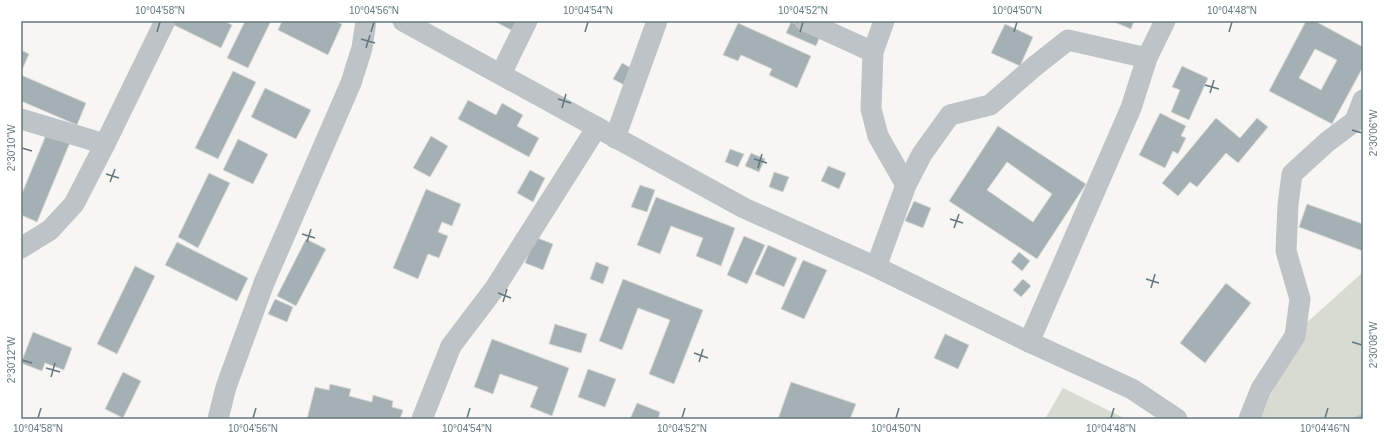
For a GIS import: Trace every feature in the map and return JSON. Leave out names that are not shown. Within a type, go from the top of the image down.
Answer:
[{"type":"street","points":[[21,248],[50,230],[74,204],[165,21]]},
{"type":"street","points":[[218,419],[226,387],[264,282],[351,83],[362,48],[366,21]]},
{"type":"street","points":[[403,21],[744,208],[876,267],[1029,342],[1132,389],[1176,419]]},
{"type":"street","points":[[501,74],[527,21]]},
{"type":"street","points":[[615,138],[657,21]]},
{"type":"street","points":[[805,21],[873,52]]},
{"type":"street","points":[[884,21],[873,52],[871,109],[878,136],[906,185]]},
{"type":"street","points":[[1029,342],[1132,108],[1147,58],[1165,21]]},
{"type":"street","points":[[876,267],[906,185],[922,154],[950,115],[990,105],[1034,66],[1068,40],[1147,58]]},
{"type":"street","points":[[1249,419],[1261,389],[1295,336],[1300,299],[1286,251],[1288,205],[1292,174],[1327,142],[1355,122],[1363,100]]},
{"type":"street","points":[[21,119],[105,144]]},
{"type":"street","points":[[422,419],[451,346],[495,288],[597,127]]},
{"type":"shaded area","points":[[1363,272],[1363,419],[1259,419],[1303,326]]},
{"type":"shaded area","points":[[1063,388],[1126,419],[1045,419]]},
{"type":"building","points":[[173,21],[224,21],[232,25],[221,48],[172,24]]},
{"type":"building","points":[[245,21],[271,21],[248,68],[227,58]]},
{"type":"building","points":[[282,21],[335,21],[342,24],[328,55],[278,30]]},
{"type":"building","points":[[494,21],[518,21],[513,31]]},
{"type":"building","points":[[1112,21],[1134,21],[1131,29]]},
{"type":"building","points":[[1306,21],[1315,21],[1363,47],[1363,67],[1332,124],[1269,91]],"holes":[[[1315,49],[1337,60],[1321,90],[1299,78]]]},
{"type":"building","points":[[791,22],[821,34],[816,46],[786,33]]},
{"type":"building","points":[[738,23],[811,56],[797,88],[769,75],[772,69],[741,55],[738,61],[723,55]]},
{"type":"building","points":[[1005,24],[1033,37],[1020,66],[991,53]]},
{"type":"building","points":[[21,50],[29,54],[22,70],[21,70]]},
{"type":"building","points":[[622,63],[633,69],[624,85],[613,79]]},
{"type":"building","points":[[1182,66],[1208,78],[1189,120],[1171,112],[1180,90],[1172,87]]},
{"type":"building","points":[[233,71],[256,82],[218,159],[195,148]]},
{"type":"building","points":[[21,75],[86,103],[77,125],[21,101]]},
{"type":"building","points":[[265,88],[311,110],[296,139],[251,117]]},
{"type":"building","points":[[468,100],[496,115],[502,103],[523,115],[517,126],[539,138],[529,157],[458,119]]},
{"type":"building","points":[[1160,113],[1186,126],[1181,136],[1186,138],[1178,154],[1173,151],[1165,168],[1139,155]]},
{"type":"building","points":[[1216,118],[1240,138],[1257,118],[1268,127],[1238,163],[1226,153],[1197,187],[1190,182],[1178,196],[1162,183]]},
{"type":"building","points":[[998,126],[1086,184],[1037,259],[949,201]],"holes":[[[1007,162],[1052,194],[1033,222],[987,190]]]},
{"type":"building","points":[[48,130],[71,140],[37,222],[21,215],[21,196]]},
{"type":"building","points":[[431,136],[448,146],[430,177],[413,168]]},
{"type":"building","points":[[238,139],[268,154],[253,184],[223,170]]},
{"type":"building","points":[[730,149],[744,154],[738,167],[725,162]]},
{"type":"building","points":[[751,153],[765,159],[759,172],[745,166]]},
{"type":"building","points":[[828,166],[846,173],[839,189],[821,181]]},
{"type":"building","points":[[530,170],[545,178],[533,202],[517,193]]},
{"type":"building","points":[[774,172],[789,177],[783,192],[769,187]]},
{"type":"building","points":[[209,173],[230,183],[198,248],[178,237]]},
{"type":"building","points":[[640,185],[655,190],[647,212],[631,207]]},
{"type":"building","points":[[426,189],[461,204],[452,226],[442,222],[438,232],[448,236],[439,258],[428,254],[418,279],[393,268]]},
{"type":"building","points":[[656,197],[735,228],[721,266],[696,256],[703,238],[671,226],[660,254],[637,245]]},
{"type":"building","points":[[914,201],[931,208],[923,228],[905,221]]},
{"type":"building","points":[[1307,204],[1363,224],[1363,251],[1299,227]]},
{"type":"building","points":[[744,236],[765,245],[747,284],[727,275]]},
{"type":"building","points":[[535,237],[553,244],[543,270],[525,263]]},
{"type":"building","points":[[306,239],[326,249],[296,306],[277,296]]},
{"type":"building","points":[[177,242],[248,278],[237,301],[165,265]]},
{"type":"building","points":[[768,245],[797,258],[784,287],[755,274]]},
{"type":"building","points":[[1019,252],[1030,261],[1022,271],[1011,262]]},
{"type":"building","points":[[803,260],[827,270],[804,319],[781,309]]},
{"type":"building","points":[[596,262],[609,267],[603,284],[590,279]]},
{"type":"building","points":[[135,266],[155,276],[117,354],[97,344]]},
{"type":"building","points":[[623,279],[703,310],[674,384],[649,374],[670,320],[638,308],[622,350],[599,341]]},
{"type":"building","points":[[1023,279],[1031,286],[1021,297],[1013,290]]},
{"type":"building","points":[[1226,283],[1251,303],[1205,363],[1180,343]]},
{"type":"building","points":[[275,299],[293,307],[287,322],[268,314]]},
{"type":"building","points":[[555,324],[587,334],[581,353],[549,344]]},
{"type":"building","points":[[33,332],[72,348],[64,370],[45,363],[42,371],[21,363]]},
{"type":"building","points":[[945,334],[969,345],[958,369],[934,358]]},
{"type":"building","points":[[492,339],[569,368],[552,416],[530,407],[538,387],[500,374],[493,394],[474,387]]},
{"type":"building","points":[[588,369],[616,379],[605,407],[578,397]]},
{"type":"building","points":[[123,372],[141,381],[123,418],[105,409]]},
{"type":"building","points":[[791,382],[856,404],[850,419],[778,419]]},
{"type":"building","points":[[330,384],[351,389],[349,396],[372,402],[373,395],[393,401],[392,407],[403,410],[400,419],[307,419],[315,387],[329,390]]},
{"type":"building","points":[[637,403],[660,412],[658,419],[630,419]]},
{"type":"waterway","points":[[1359,419],[1363,418]]}]
